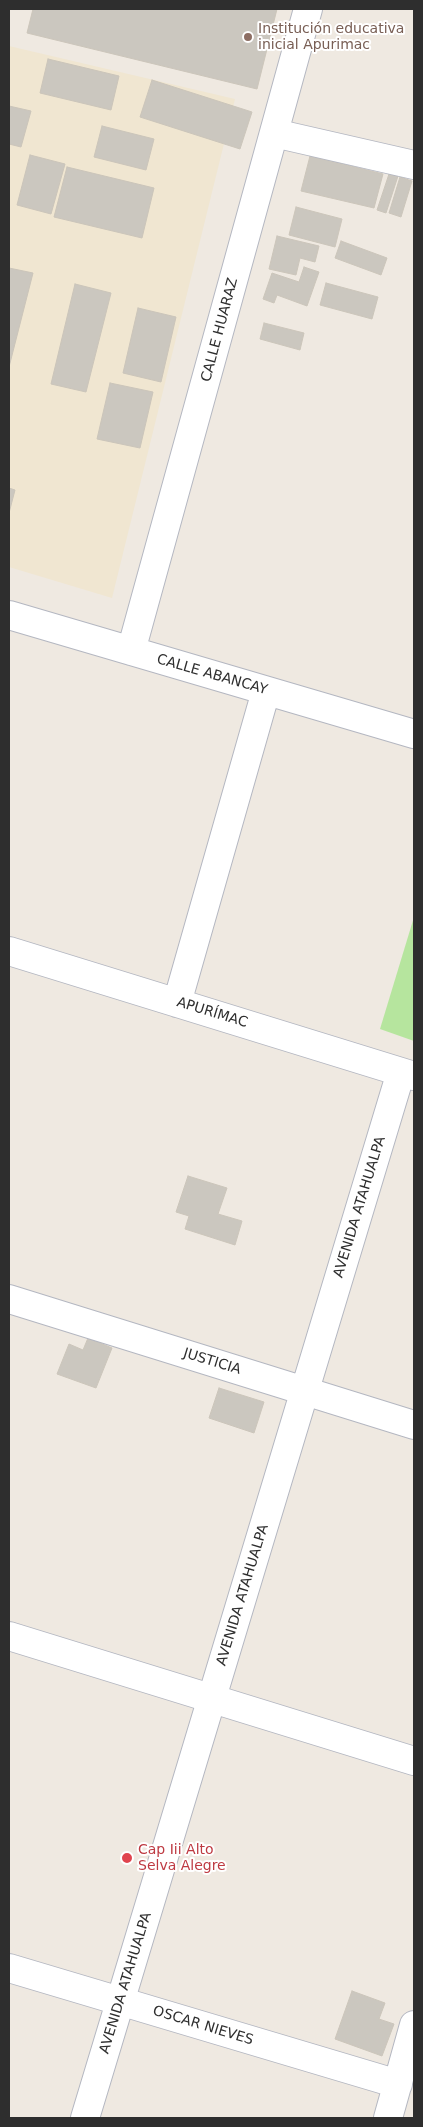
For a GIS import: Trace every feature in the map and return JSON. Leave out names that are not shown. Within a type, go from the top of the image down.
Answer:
[{"type":"street","name":"CALLE HUARAZ","points":[[131,651],[308,9]]},
{"type":"street","points":[[274,133],[414,165]]},
{"type":"street","name":"CALLE ABANCAY","points":[[9,615],[414,734]]},
{"type":"street","points":[[177,1003],[266,691]]},
{"type":"street","name":"APURÍMAC","points":[[9,951],[408,1074]]},
{"type":"street","name":"AVENIDA ATAHUALPA","points":[[85,2118],[304,1391],[408,1074]]},
{"type":"street","name":"JUSTICIA","points":[[9,1299],[414,1425]]},
{"type":"street","points":[[9,1636],[414,1760]]},
{"type":"street","name":"OSCAR NIEVES","points":[[9,1968],[398,2084]]},
{"type":"street","points":[[388,2118],[414,2025]]},
{"type":"shaded area","points":[[9,46],[235,99],[112,598],[9,567]]},
{"type":"green space","points":[[414,917],[414,1041],[380,1029]]},
{"type":"building","points":[[33,9],[277,9],[257,89],[27,33]]},
{"type":"building","points":[[48,59],[119,76],[111,110],[40,93]]},
{"type":"building","points":[[152,80],[252,112],[240,149],[140,117]]},
{"type":"building","points":[[9,106],[31,111],[21,147],[9,144]]},
{"type":"building","points":[[102,126],[154,139],[146,170],[94,157]]},
{"type":"building","points":[[30,155],[65,164],[51,214],[17,205]]},
{"type":"building","points":[[310,156],[383,174],[374,208],[301,191]]},
{"type":"building","points":[[67,167],[154,188],[142,238],[54,217]]},
{"type":"building","points":[[389,174],[398,176],[386,213],[377,210]]},
{"type":"building","points":[[400,177],[412,181],[401,217],[389,213]]},
{"type":"building","points":[[296,207],[342,219],[335,247],[289,235]]},
{"type":"building","points":[[277,236],[319,246],[315,262],[300,258],[296,275],[269,269]]},
{"type":"building","points":[[341,241],[387,258],[381,275],[335,258]]},
{"type":"building","points":[[304,267],[319,272],[307,306],[277,295],[274,303],[263,299],[272,273],[299,282]]},
{"type":"building","points":[[9,268],[33,273],[9,367]]},
{"type":"building","points":[[326,283],[378,297],[372,319],[320,305]]},
{"type":"building","points":[[75,284],[111,293],[86,392],[51,384]]},
{"type":"building","points":[[138,308],[176,317],[161,382],[123,373]]},
{"type":"building","points":[[264,323],[304,333],[300,350],[260,339]]},
{"type":"building","points":[[110,383],[153,392],[140,448],[97,439]]},
{"type":"building","points":[[9,488],[15,490],[9,513]]},
{"type":"building","points":[[188,1176],[227,1188],[218,1214],[242,1221],[235,1245],[185,1229],[189,1216],[176,1212]]},
{"type":"building","points":[[88,1338],[112,1348],[96,1388],[57,1374],[69,1344],[83,1350]]},
{"type":"building","points":[[219,1388],[264,1402],[254,1433],[209,1418]]},
{"type":"building","points":[[352,1991],[385,2003],[379,2019],[394,2024],[382,2056],[335,2039]]},
{"type":"place","name":"Institución educativa inicial Apurimac","points":[[248,37]]},
{"type":"place","name":"Cap Iii Alto Selva Alegre","points":[[127,1858]]}]
